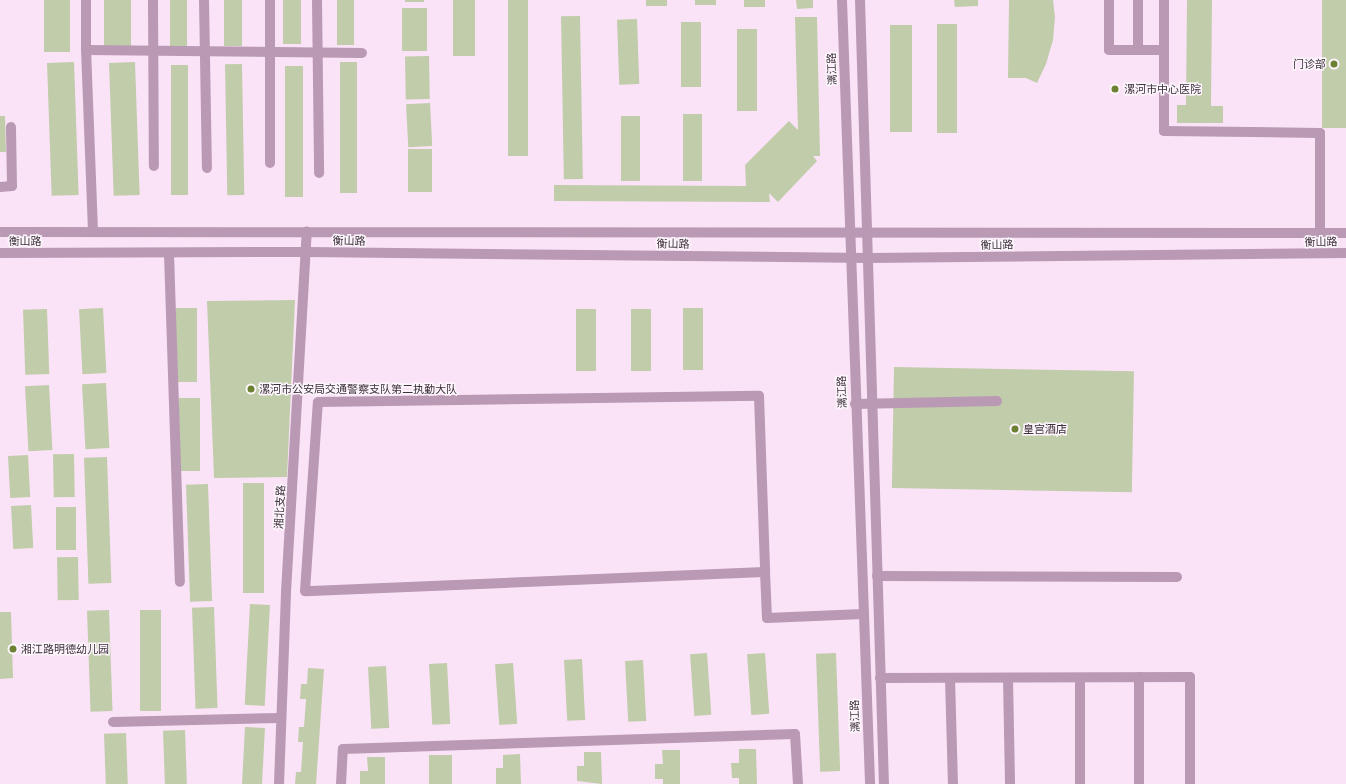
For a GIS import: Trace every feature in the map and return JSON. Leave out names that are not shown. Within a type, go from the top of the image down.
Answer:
[{"type":"street","points":[[86,0],[86,50],[93,231]]},
{"type":"street","points":[[153,0],[154,166]]},
{"type":"street","points":[[204,0],[207,168]]},
{"type":"street","points":[[270,0],[270,163]]},
{"type":"street","points":[[317,0],[318,174]]},
{"type":"street","name":"漓江路","points":[[842,0],[855,404],[870,784]]},
{"type":"street","points":[[860,0],[884,784]]},
{"type":"street","points":[[1109,0],[1109,50],[1164,50]]},
{"type":"street","points":[[1138,0],[1138,50]]},
{"type":"street","points":[[1164,0],[1164,131],[1320,133],[1320,233]]},
{"type":"street","points":[[86,50],[362,53]]},
{"type":"street","points":[[0,187],[12,186],[11,127]]},
{"type":"street","name":"衡山路","points":[[0,232],[93,231],[849,234],[1346,233]]},
{"type":"street","name":"湘北支路","points":[[279,784],[281,718],[307,232]]},
{"type":"street","name":"衡山路","points":[[0,253],[169,254],[307,252],[850,258],[1346,254]]},
{"type":"street","points":[[169,254],[180,582]]},
{"type":"street","points":[[765,572],[305,591],[318,402],[760,396],[767,618],[863,614]]},
{"type":"street","points":[[855,404],[998,401]]},
{"type":"street","points":[[877,576],[1177,577]]},
{"type":"street","points":[[880,678],[1190,677],[1190,784]]},
{"type":"street","points":[[950,678],[953,784]]},
{"type":"street","points":[[1008,678],[1010,784]]},
{"type":"street","points":[[1080,678],[1080,784]]},
{"type":"street","points":[[1139,784],[1140,678]]},
{"type":"street","points":[[113,722],[281,718]]},
{"type":"street","points":[[341,784],[343,749],[795,734],[798,784]]},
{"type":"building","points":[[44,0],[70,0],[70,52],[44,52]]},
{"type":"building","points":[[104,0],[131,0],[131,47],[104,47]]},
{"type":"building","points":[[170,0],[187,0],[187,46],[170,46]]},
{"type":"building","points":[[224,0],[242,0],[242,46],[224,46]]},
{"type":"building","points":[[283,0],[301,0],[301,44],[283,44]]},
{"type":"building","points":[[337,0],[354,0],[354,45],[337,45]]},
{"type":"building","points":[[405,0],[424,0],[424,2],[405,2]]},
{"type":"building","points":[[453,0],[475,0],[475,56],[453,56]]},
{"type":"building","points":[[508,0],[528,0],[528,156],[508,156]]},
{"type":"building","points":[[646,0],[667,0],[667,6],[646,6]]},
{"type":"building","points":[[695,0],[716,0],[716,5],[695,5]]},
{"type":"building","points":[[744,0],[765,0],[765,7],[744,7]]},
{"type":"building","points":[[796,0],[813,0],[813,8],[797,9]]},
{"type":"building","points":[[954,0],[978,0],[978,6],[955,7]]},
{"type":"building","points":[[1009,0],[1053,0],[1055,17],[1053,40],[1046,64],[1037,83],[1026,78],[1008,78]]},
{"type":"building","points":[[1187,0],[1212,0],[1211,106],[1223,106],[1223,123],[1177,123],[1177,105],[1186,105]]},
{"type":"building","name":"门诊部","points":[[1322,0],[1346,0],[1346,128],[1322,128]]},
{"type":"building","points":[[402,8],[427,8],[427,51],[402,51]]},
{"type":"building","points":[[561,16],[580,16],[583,179],[564,179]]},
{"type":"building","points":[[795,17],[817,17],[820,156],[813,156],[817,161],[778,202],[769,193],[770,202],[554,201],[554,185],[746,186],[745,165],[789,121],[798,130]]},
{"type":"building","points":[[637,19],[639,84],[619,85],[617,20]]},
{"type":"building","points":[[681,22],[701,22],[701,87],[681,87]]},
{"type":"building","points":[[937,24],[957,24],[957,133],[937,133]]},
{"type":"building","points":[[890,25],[912,25],[912,132],[890,132]]},
{"type":"building","points":[[737,29],[757,29],[757,111],[737,111]]},
{"type":"building","points":[[405,56],[429,56],[430,99],[406,99]]},
{"type":"building","points":[[74,62],[79,195],[52,196],[47,63]]},
{"type":"building","points":[[135,62],[140,195],[114,196],[109,63]]},
{"type":"building","points":[[340,62],[357,62],[357,193],[340,193]]},
{"type":"building","points":[[225,64],[242,64],[244,195],[227,195]]},
{"type":"building","points":[[171,65],[188,65],[188,195],[171,195]]},
{"type":"building","points":[[285,66],[303,66],[303,197],[285,197]]},
{"type":"building","points":[[430,103],[432,146],[408,147],[406,104]]},
{"type":"building","points":[[683,114],[702,114],[702,181],[683,181]]},
{"type":"building","points":[[0,116],[5,116],[6,152],[0,152]]},
{"type":"building","points":[[621,116],[640,116],[640,181],[621,181]]},
{"type":"building","points":[[408,149],[432,149],[432,192],[408,192]]},
{"type":"building","name":"漯河市公安局交通警察支队第二执勤大队","points":[[295,300],[287,477],[214,478],[207,301]]},
{"type":"building","points":[[103,308],[106,373],[82,374],[79,309]]},
{"type":"building","points":[[176,308],[197,308],[197,382],[176,382]]},
{"type":"building","points":[[683,308],[703,308],[703,370],[683,370]]},
{"type":"building","points":[[47,309],[49,374],[25,375],[23,310]]},
{"type":"building","points":[[576,309],[596,309],[596,371],[576,371]]},
{"type":"building","points":[[631,309],[651,309],[651,371],[631,371]]},
{"type":"building","name":"皇宫酒店","points":[[894,367],[1134,371],[1132,492],[892,488]]},
{"type":"building","points":[[106,383],[109,448],[85,449],[82,384]]},
{"type":"building","points":[[49,385],[52,450],[28,451],[25,386]]},
{"type":"building","points":[[179,398],[200,398],[200,471],[179,471]]},
{"type":"building","points":[[53,454],[74,454],[75,497],[54,497]]},
{"type":"building","points":[[28,455],[30,497],[10,498],[8,456]]},
{"type":"building","points":[[107,457],[111,583],[88,584],[84,458]]},
{"type":"building","points":[[243,483],[264,483],[264,593],[243,593]]},
{"type":"building","points":[[208,484],[212,601],[190,602],[186,485]]},
{"type":"building","points":[[31,505],[33,548],[13,549],[11,506]]},
{"type":"building","points":[[56,507],[76,507],[76,550],[56,550]]},
{"type":"building","points":[[57,557],[78,557],[79,600],[58,600]]},
{"type":"building","points":[[250,604],[270,605],[265,706],[245,705]]},
{"type":"building","points":[[214,607],[218,708],[196,709],[192,608]]},
{"type":"building","points":[[109,610],[113,711],[91,712],[87,611]]},
{"type":"building","points":[[140,610],[161,610],[161,711],[140,711]]},
{"type":"building","points":[[0,612],[11,612],[13,678],[0,679]]},
{"type":"building","points":[[707,653],[711,715],[694,716],[690,654]]},
{"type":"building","points":[[765,653],[769,714],[751,715],[747,654]]},
{"type":"building","points":[[836,653],[840,771],[820,772],[816,654]]},
{"type":"building","points":[[582,659],[585,720],[567,721],[564,660]]},
{"type":"building","points":[[643,660],[646,721],[628,722],[625,661]]},
{"type":"building","points":[[447,663],[450,724],[432,725],[429,664]]},
{"type":"building","points":[[513,663],[517,724],[499,725],[495,664]]},
{"type":"building","points":[[386,666],[389,728],[371,729],[368,667]]},
{"type":"building","points":[[308,668],[324,669],[316,784],[295,784],[296,772],[301,772],[303,742],[298,742],[299,727],[304,727],[306,699],[300,699],[301,684],[307,684]]},
{"type":"building","points":[[245,727],[265,728],[262,784],[242,784]]},
{"type":"building","points":[[185,730],[187,784],[165,784],[163,731]]},
{"type":"building","points":[[126,733],[128,784],[106,784],[104,734]]},
{"type":"building","points":[[739,749],[756,749],[757,784],[739,784],[739,778],[732,778],[731,763],[739,763]]},
{"type":"building","points":[[662,750],[680,750],[680,784],[663,784],[663,779],[655,779],[655,764],[663,764]]},
{"type":"building","points":[[584,752],[601,752],[602,784],[577,781],[577,766],[584,766]]},
{"type":"building","points":[[520,754],[521,784],[496,784],[496,768],[503,768],[503,755]]},
{"type":"building","points":[[429,755],[452,755],[452,784],[429,784]]},
{"type":"building","points":[[367,757],[385,757],[385,784],[360,784],[360,771],[368,771]]},
{"type":"place","name":"门诊部","points":[[1334,64]]},
{"type":"place","name":"漯河市中心医院","points":[[1115,89]]},
{"type":"place","name":"漯河市公安局交通警察支队第二执勤大队","points":[[251,389]]},
{"type":"place","name":"皇宫酒店","points":[[1015,429]]},
{"type":"place","name":"湘江路明德幼儿园","points":[[13,649]]}]
